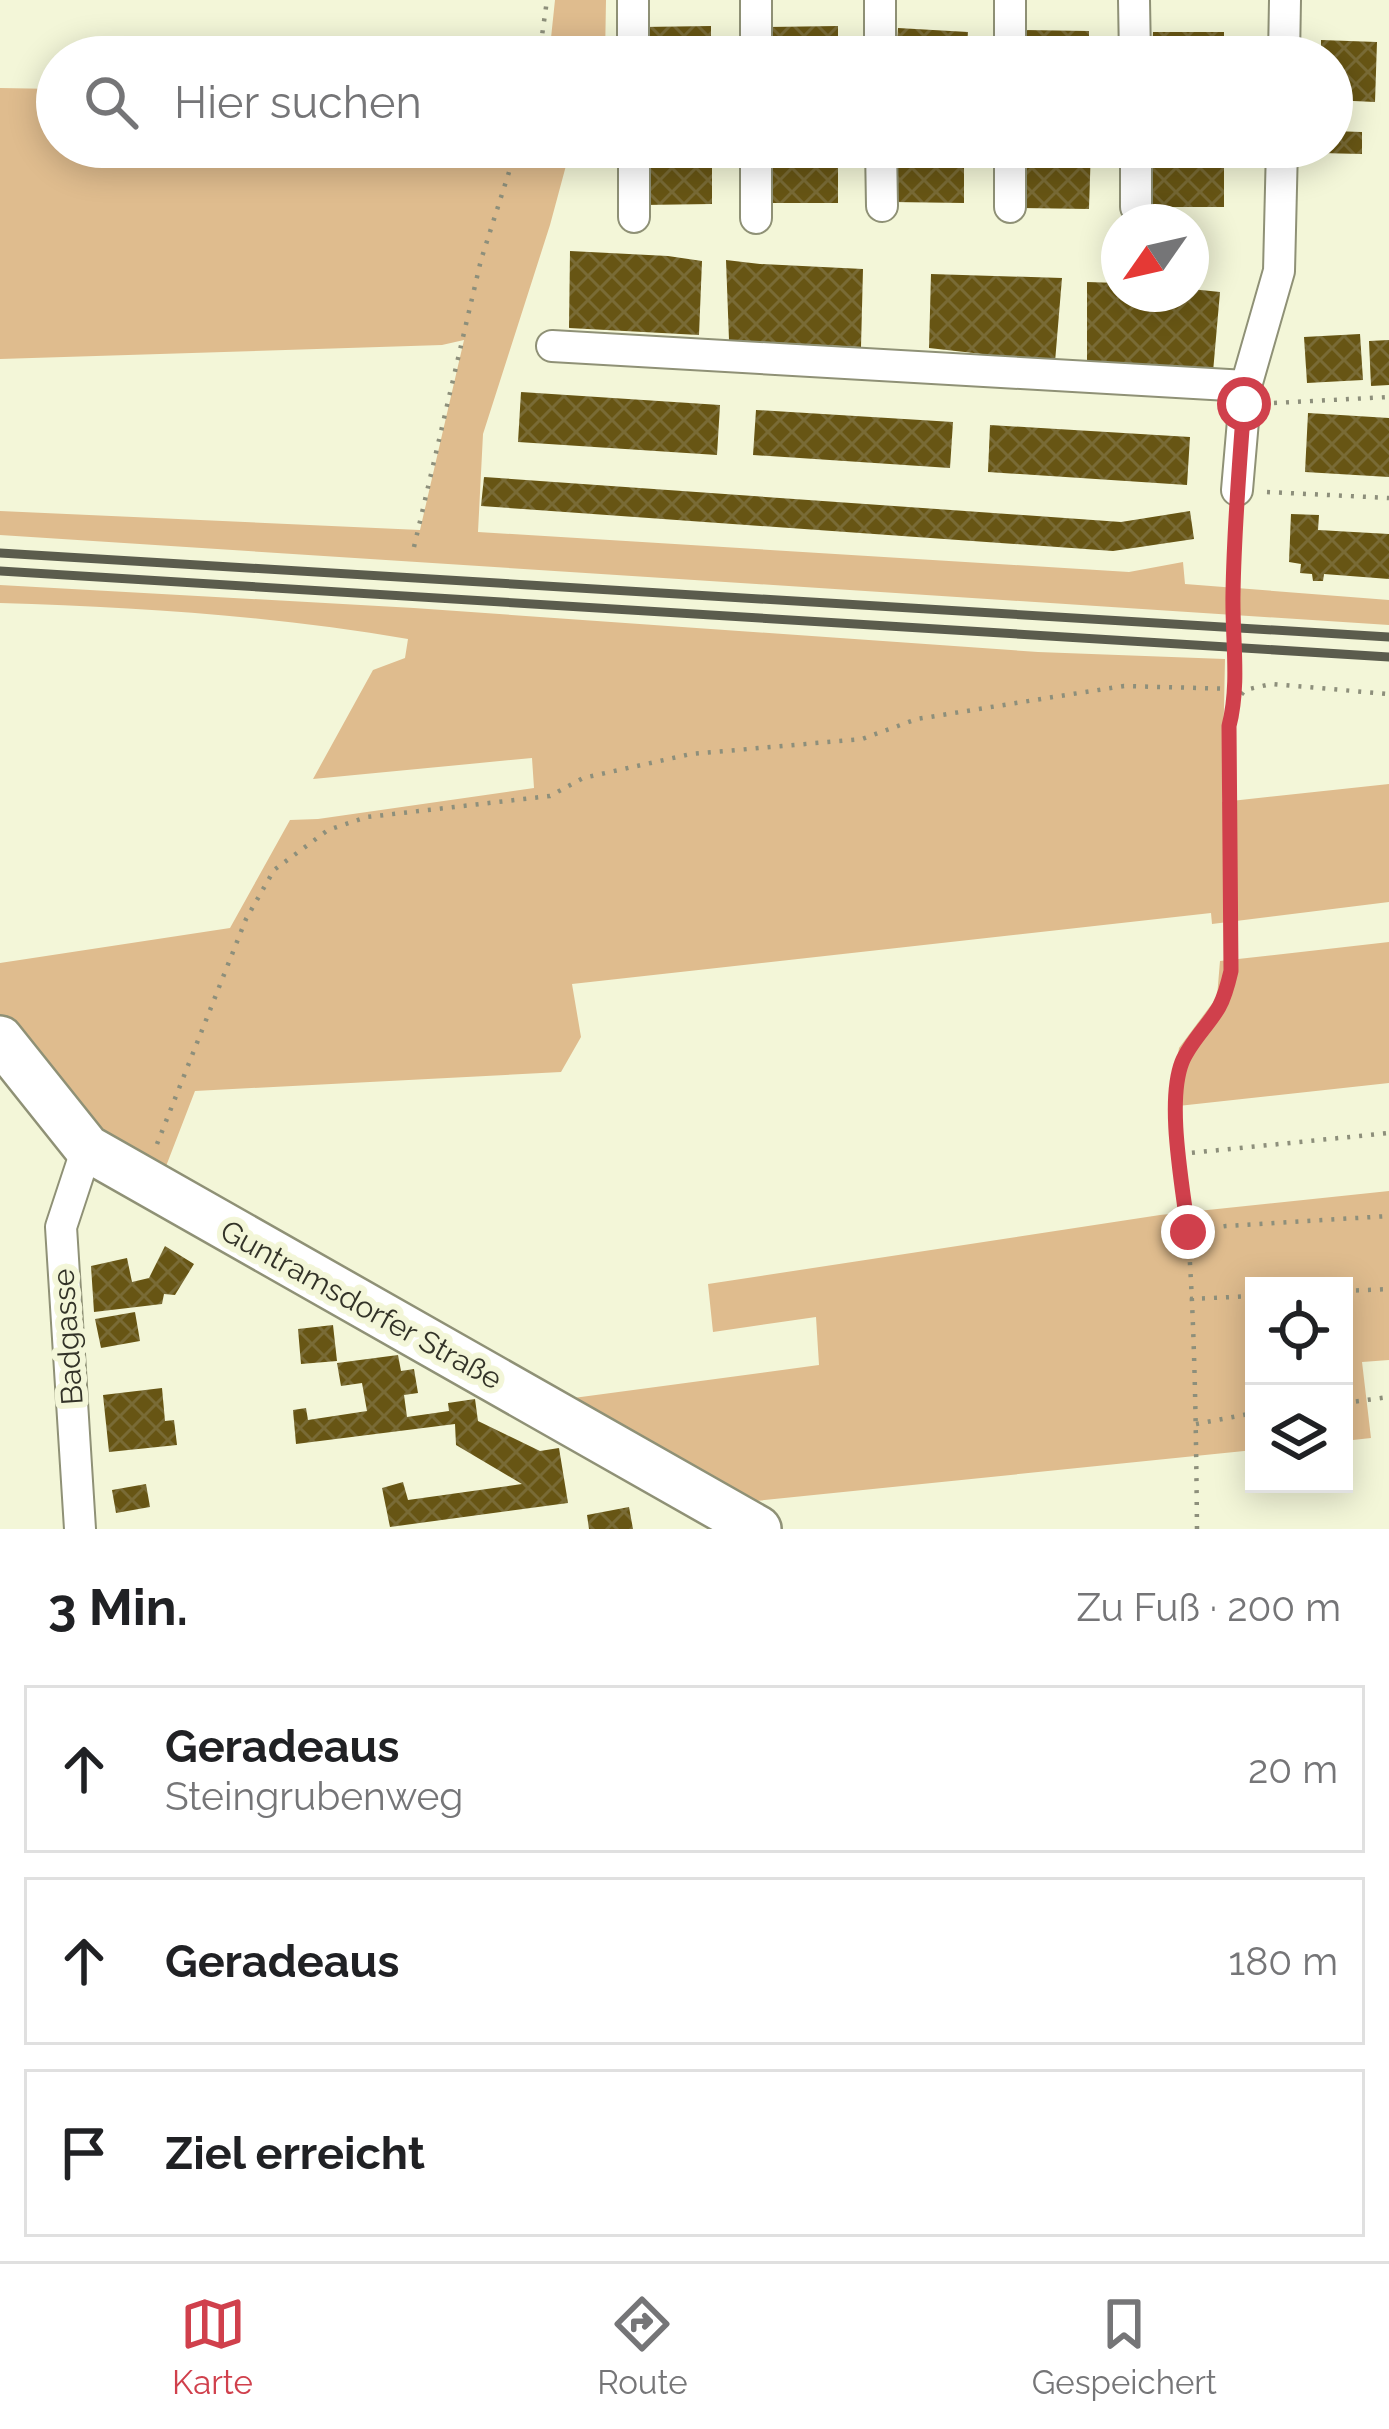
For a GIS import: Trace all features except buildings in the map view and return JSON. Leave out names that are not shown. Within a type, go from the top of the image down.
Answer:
[{"type":"street","points":[[633,0],[633,36]]},
{"type":"street","points":[[756,0],[756,36]]},
{"type":"street","points":[[880,0],[880,36]]},
{"type":"street","points":[[1010,0],[1010,36]]},
{"type":"street","points":[[1134,0],[1135,36]]},
{"type":"street","points":[[1284,36],[1285,0]]},
{"type":"street","points":[[634,168],[634,217]]},
{"type":"street","points":[[756,168],[756,218]]},
{"type":"street","points":[[881,168],[882,206]]},
{"type":"street","points":[[1010,168],[1010,207]]},
{"type":"street","points":[[1136,168],[1136,204]]},
{"type":"street","points":[[1237,490],[1245,395],[1280,271],[1282,168]]},
{"type":"street","points":[[552,346],[1245,395]]},
{"type":"street","name":"Guntramsdorfer Straße","points":[[0,1040],[88,1148],[758,1529]]},
{"type":"street","name":"Badgasse","points":[[80,1529],[61,1227],[88,1148]]},
{"type":"path","points":[[542,36],[547,0]]},
{"type":"path","points":[[413,547],[481,260],[511,168]]},
{"type":"path","points":[[1245,395],[1389,397]]},
{"type":"path","points":[[1197,1529],[1188,1232],[1175,1093],[1186,1053],[1217,1011],[1231,971],[1229,726],[1235,689],[1237,490],[1389,498]]},
{"type":"path","points":[[1234,704],[1245,691],[1270,684],[1389,694]]},
{"type":"path","points":[[142,1181],[246,919],[274,870],[328,830],[367,817],[550,796],[583,778],[691,754],[862,739],[917,719],[1124,686],[1235,689]]},
{"type":"path","points":[[1179,1154],[1389,1133]]},
{"type":"path","points":[[1188,1232],[1389,1216]]},
{"type":"path","points":[[1353,1290],[1389,1288]]},
{"type":"path","points":[[1190,1299],[1245,1296]]},
{"type":"path","points":[[1353,1401],[1389,1397]]},
{"type":"path","points":[[1196,1424],[1245,1416]]},
{"type":"shaded area","points":[[555,0],[606,0],[605,36],[551,36]]},
{"type":"shaded area","points":[[0,88],[36,89],[36,168],[565,168],[483,434],[478,532],[1129,572],[1183,562],[1185,584],[1389,600],[1389,625],[0,535],[0,511],[420,530],[464,340],[442,345],[0,359]]},
{"type":"shaded area","points":[[0,585],[414,608],[1038,652],[1225,659],[1222,802],[1389,784],[1389,902],[1212,924],[1211,913],[572,984],[581,1037],[561,1072],[195,1091],[163,1174],[95,1133],[0,1019],[0,963],[230,928],[290,820],[534,788],[532,758],[313,779],[373,670],[405,658],[408,639],[205,614],[0,603]]},
{"type":"shaded area","points":[[1389,942],[1389,1083],[1169,1107],[1179,1048],[1217,997],[1220,961]]},
{"type":"shaded area","points":[[1389,1191],[1389,1360],[1362,1362],[1371,1438],[1353,1440],[1353,1277],[1245,1277],[1245,1451],[746,1502],[566,1399],[819,1365],[816,1317],[713,1332],[708,1284],[1160,1215]]},
{"type":"railway","points":[[0,553],[1389,637]]},
{"type":"railway","points":[[0,571],[1389,657]]},
{"type":"route","points":[[1188,1232],[1175,1093],[1186,1053],[1217,1011],[1231,971],[1229,726],[1234,704],[1233,592],[1244,404]]}]
